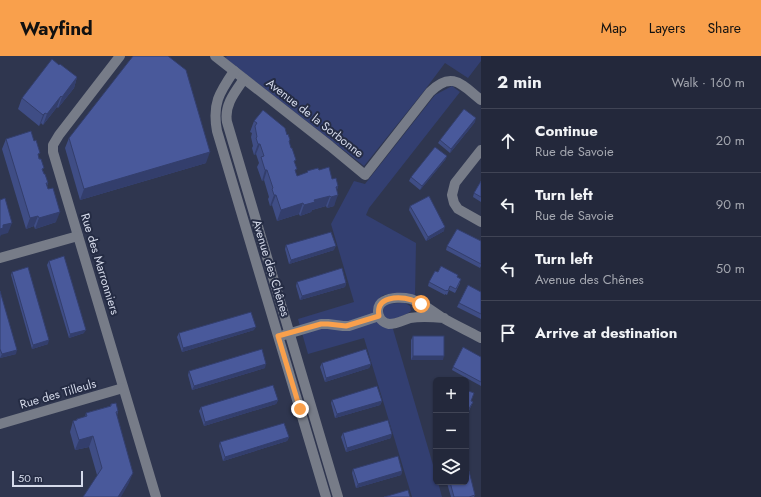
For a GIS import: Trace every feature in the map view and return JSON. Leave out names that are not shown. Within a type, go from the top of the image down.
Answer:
[{"type":"street","name":"Rue des Marronniers","points":[[120,56],[57,138],[53,145],[53,152],[156,497]]},
{"type":"street","name":"Avenue de la Sorbonne","points":[[215,56],[365,174],[434,88],[450,80],[459,83],[481,100]]},
{"type":"street","name":"Avenue des Chênes","points":[[234,71],[222,88],[218,98],[215,113],[216,123],[222,149],[326,497]]},
{"type":"street","name":"Avenue des Chênes","points":[[244,79],[229,103],[227,122],[290,333],[336,496]]},
{"type":"street","points":[[481,150],[455,183],[452,195],[454,203],[458,209],[481,222]]},
{"type":"street","points":[[0,258],[78,236]]},
{"type":"street","points":[[444,318],[417,318],[390,324],[382,320],[378,313],[379,306],[383,301],[401,298],[411,300],[481,338]]},
{"type":"street","points":[[278,336],[321,324],[349,326],[379,316]]},
{"type":"street","name":"Rue des Tilleuls","points":[[0,424],[123,388]]},
{"type":"shaded area","points":[[227,56],[481,56],[481,61],[468,78],[445,63],[364,166],[225,58]]},
{"type":"shaded area","points":[[452,86],[460,92],[369,208],[366,215],[416,243],[415,297],[399,294],[388,294],[381,297],[375,305],[393,329],[433,465],[433,485],[439,485],[442,497],[412,497],[364,338],[308,354],[298,319],[354,302],[331,224],[354,181],[365,184],[435,95]]},
{"type":"shaded area","points":[[392,303],[405,303],[410,306],[411,311],[393,319],[388,319],[384,316],[383,311],[386,305]]},
{"type":"building","points":[[133,56],[168,56],[186,70],[210,152],[84,189],[69,138]]},
{"type":"building","points":[[52,59],[77,77],[47,114],[45,113],[43,115],[22,98]]},
{"type":"building","points":[[464,109],[476,118],[451,149],[440,140]]},
{"type":"building","points":[[263,110],[285,128],[296,160],[294,161],[297,169],[295,170],[297,176],[308,172],[307,171],[329,167],[332,179],[336,178],[338,195],[314,200],[315,202],[304,205],[303,203],[281,210],[276,195],[274,195],[267,170],[265,170],[261,157],[264,156],[260,144],[258,144],[256,138],[255,126],[257,123],[254,121]]},
{"type":"building","points":[[31,131],[34,141],[36,140],[40,153],[38,154],[39,159],[41,159],[44,168],[42,169],[48,183],[46,183],[48,189],[53,188],[60,212],[39,218],[38,216],[30,218],[6,139]]},
{"type":"building","points":[[435,147],[447,156],[422,186],[411,177]]},
{"type":"building","points":[[481,181],[481,197],[474,193]]},
{"type":"building","points":[[429,196],[445,227],[428,237],[410,206]]},
{"type":"building","points":[[5,198],[12,223],[3,225],[3,228],[0,229],[0,200]]},
{"type":"building","points":[[457,229],[481,241],[481,264],[447,246]]},
{"type":"building","points":[[331,232],[336,246],[291,260],[286,245]]},
{"type":"building","points":[[64,256],[86,330],[70,334],[49,261]]},
{"type":"building","points":[[441,266],[458,275],[457,277],[461,279],[456,289],[450,286],[448,291],[446,291],[429,282],[435,271],[438,272]]},
{"type":"building","points":[[28,267],[49,340],[33,345],[12,272]]},
{"type":"building","points":[[342,268],[346,283],[302,296],[297,282]]},
{"type":"building","points":[[468,285],[481,292],[481,314],[459,303]]},
{"type":"building","points":[[0,291],[17,350],[2,354],[0,349]]},
{"type":"building","points":[[251,312],[256,327],[183,348],[179,333]]},
{"type":"building","points":[[413,336],[444,336],[444,356],[413,356]]},
{"type":"building","points":[[463,347],[481,357],[481,382],[453,367]]},
{"type":"building","points":[[262,349],[266,364],[194,386],[189,371]]},
{"type":"building","points":[[366,349],[371,364],[326,378],[322,363]]},
{"type":"building","points":[[273,385],[278,400],[205,422],[201,407]]},
{"type":"building","points":[[377,386],[382,401],[337,414],[332,400]]},
{"type":"building","points":[[469,391],[474,393],[471,401],[473,402],[469,409]]},
{"type":"building","points":[[116,403],[118,411],[116,412],[133,473],[118,497],[83,497],[102,468],[93,436],[79,440],[73,421],[87,416],[86,413],[111,406],[111,404]]},
{"type":"building","points":[[388,420],[392,434],[347,448],[343,433]]},
{"type":"building","points":[[284,423],[289,437],[225,457],[220,442]]},
{"type":"building","points":[[398,456],[402,471],[358,484],[353,469]]},
{"type":"building","points":[[469,471],[475,495],[469,497],[454,497],[451,485],[469,485]]},
{"type":"building","points":[[408,490],[410,497],[384,497]]},
{"type":"route","points":[[300,409],[278,336],[321,324],[346,326],[365,321],[379,316],[379,306],[383,301],[395,298],[407,299],[421,304]]}]
